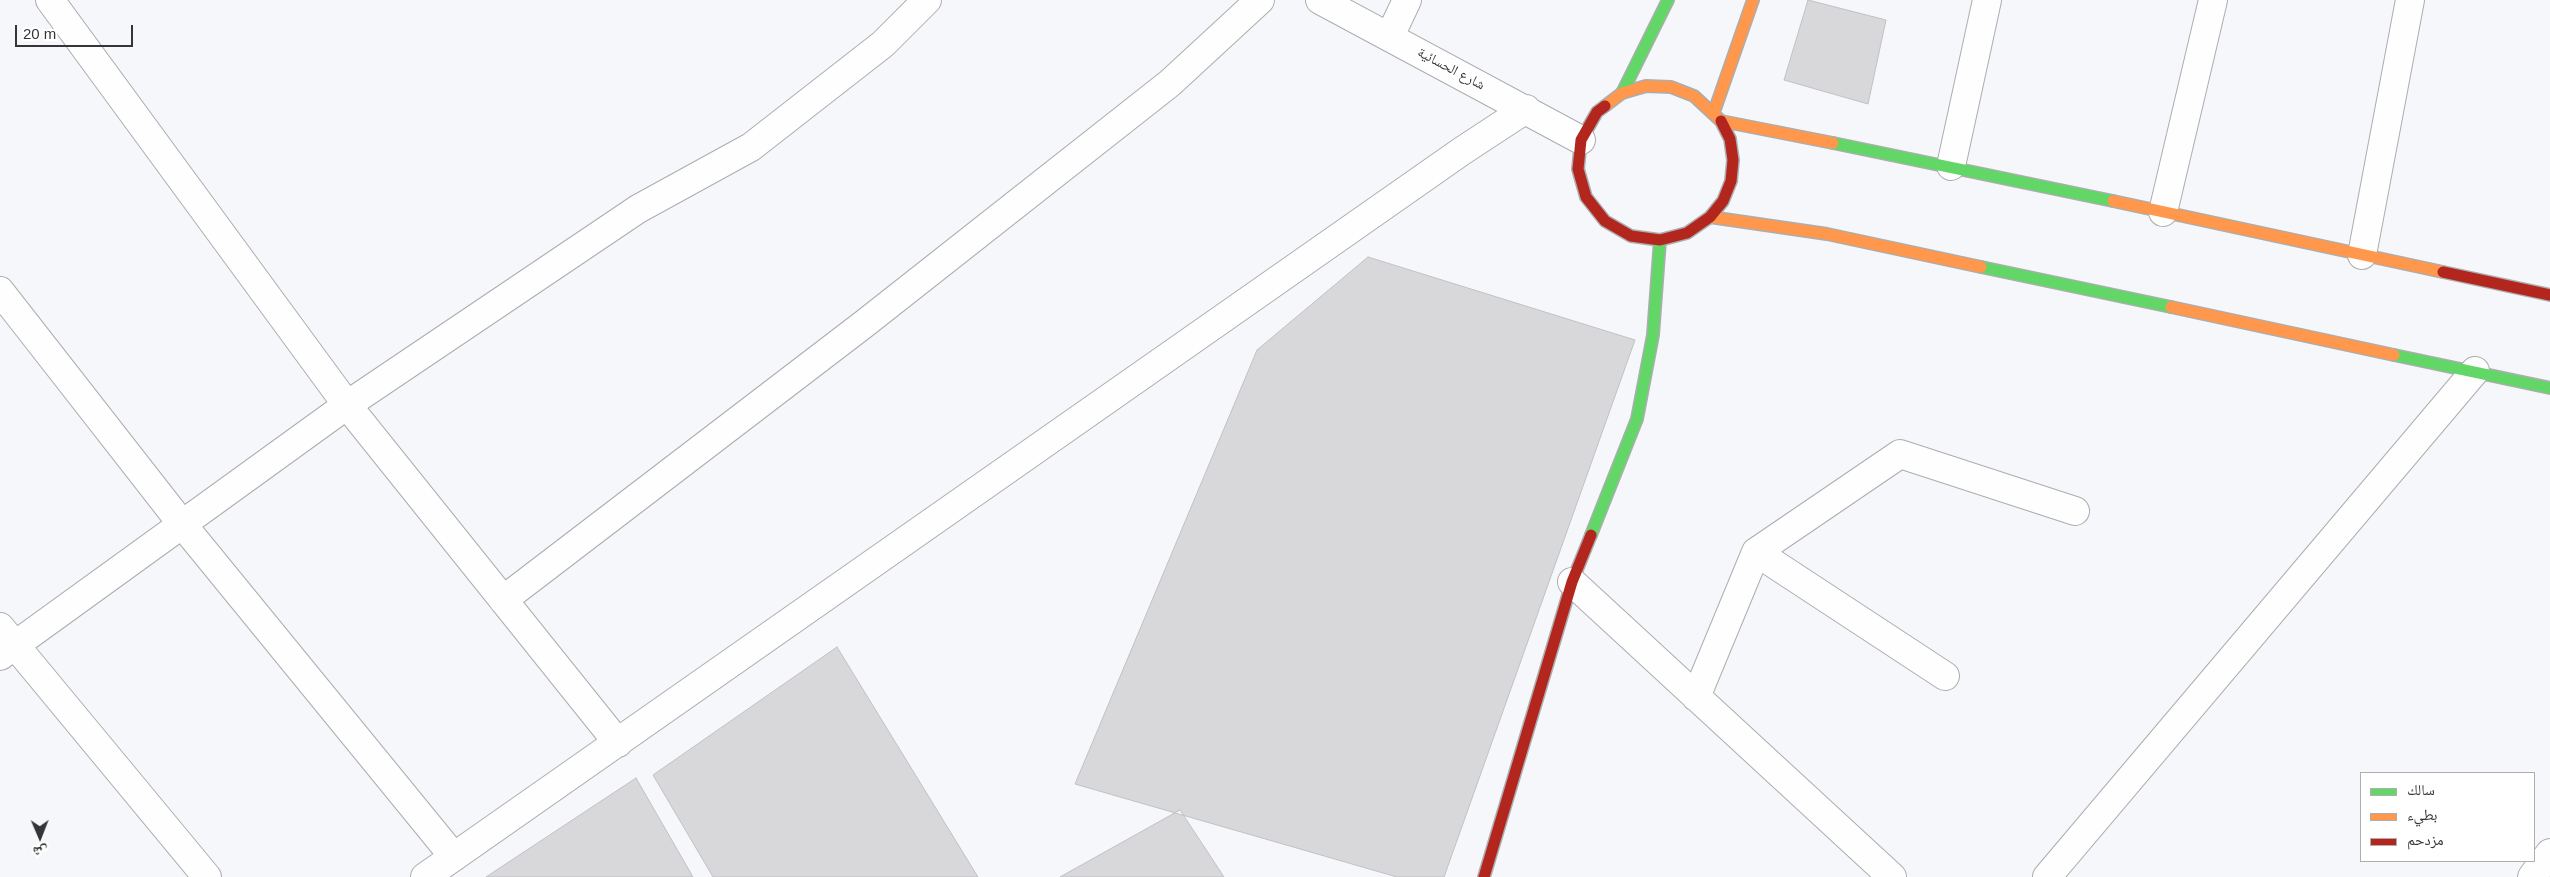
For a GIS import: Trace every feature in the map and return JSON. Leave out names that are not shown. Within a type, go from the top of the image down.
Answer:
[{"type":"street","points":[[50,0],[347,405],[618,742]]},
{"type":"street","points":[[206,877],[5,642],[182,524],[347,405],[638,209],[751,147],[883,44],[927,0]]},
{"type":"street","points":[[503,600],[864,324],[1170,83],[1260,0]]},
{"type":"street","name":"شارع الحسائية","points":[[1320,0],[1581,140]]},
{"type":"street","points":[[1390,36],[1407,0]]},
{"type":"street","points":[[1622,93],[1644,52],[1668,0]]},
{"type":"street","points":[[1717,116],[1753,0]]},
{"type":"street","points":[[1951,166],[1987,0]]},
{"type":"street","points":[[2162,212],[2213,0]]},
{"type":"street","points":[[2362,255],[2410,0]]},
{"type":"street","points":[[1646,86],[1671,87],[1694,96],[1717,116],[1730,139],[1733,160],[1731,181],[1723,201],[1710,218],[1687,233],[1660,240],[1631,236],[1605,221],[1586,197],[1578,170],[1581,140],[1596,112],[1622,93],[1646,86]]},
{"type":"street","points":[[425,877],[1462,151],[1526,109]]},
{"type":"street","points":[[1717,116],[2550,295]]},
{"type":"street","points":[[1710,218],[1827,234],[2550,388]]},
{"type":"street","points":[[1484,877],[1572,582],[1625,454],[1637,418],[1653,335],[1660,240]]},
{"type":"street","points":[[0,291],[182,524],[454,857]]},
{"type":"street","points":[[2047,877],[2475,371]]},
{"type":"street","points":[[1696,697],[1756,552],[1900,454],[2075,511]]},
{"type":"street","points":[[1756,552],[1945,676]]},
{"type":"street","points":[[1572,582],[1892,877]]},
{"type":"street","points":[[2532,877],[2550,853]]},
{"type":"building","points":[[1808,0],[1886,20],[1868,104],[1784,80]]},
{"type":"building","points":[[1368,257],[1635,340],[1444,877],[1397,877],[1075,784],[1257,350]]},
{"type":"building","points":[[837,647],[978,877],[713,877],[653,775]]},
{"type":"building","points":[[636,778],[693,877],[486,877]]},
{"type":"building","points":[[1180,810],[1224,877],[1060,877]]},
{"type":"traffic: fast","points":[[1622,93],[1668,0]]},
{"type":"traffic: fast","points":[[1833,143],[2113,201]]},
{"type":"traffic: fast","points":[[1591,535],[1637,419],[1653,335],[1660,240]]},
{"type":"traffic: fast","points":[[1981,267],[2171,307]]},
{"type":"traffic: fast","points":[[2394,355],[2550,388]]},
{"type":"traffic: slow","points":[[1714,112],[1753,0]]},
{"type":"traffic: slow","points":[[1605,106],[1622,93],[1646,86],[1671,87],[1694,96],[1721,121],[1833,143]]},
{"type":"traffic: slow","points":[[2113,201],[2443,272]]},
{"type":"traffic: slow","points":[[1710,217],[1827,234],[1981,267]]},
{"type":"traffic: slow","points":[[2171,307],[2394,355]]},
{"type":"traffic: jam","points":[[1605,106],[1597,112],[1581,140],[1578,169],[1586,197],[1605,221],[1631,236],[1660,240],[1687,233],[1710,217],[1723,201],[1731,181],[1733,160],[1730,139],[1721,121]]},
{"type":"traffic: jam","points":[[2443,272],[2550,295]]},
{"type":"traffic: jam","points":[[1484,877],[1572,582],[1591,535]]}]
